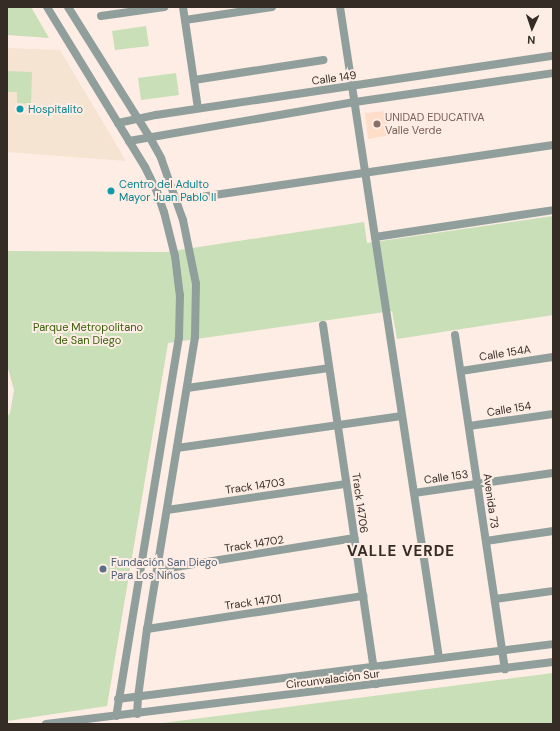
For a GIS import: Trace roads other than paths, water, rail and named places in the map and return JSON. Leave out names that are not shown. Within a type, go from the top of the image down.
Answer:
[{"type":"street","points":[[47,7],[145,167],[164,212],[176,256],[180,295],[180,326],[116,716]]},
{"type":"street","points":[[68,7],[149,136],[168,173],[177,199],[191,252],[196,284],[196,327],[147,629],[137,714]]},
{"type":"street","points":[[101,16],[164,7]]},
{"type":"street","points":[[183,7],[198,108]]},
{"type":"street","points":[[185,20],[272,7]]},
{"type":"street","points":[[340,7],[439,658]]},
{"type":"street","name":"Calle 149","points":[[118,123],[137,118],[198,108],[553,56]]},
{"type":"street","points":[[194,80],[322,60]]},
{"type":"street","points":[[129,141],[149,136],[355,102],[553,73]]},
{"type":"street","points":[[194,198],[553,145]]},
{"type":"street","points":[[375,236],[553,210]]},
{"type":"street","name":"Track 14706","points":[[322,325],[376,684]]},
{"type":"street","name":"Avenida 73","points":[[456,336],[505,669]]},
{"type":"street","name":"Calle 154A","points":[[461,371],[553,357]]},
{"type":"street","points":[[187,388],[329,368]]},
{"type":"street","name":"Calle 154","points":[[469,426],[553,414]]},
{"type":"street","points":[[177,448],[402,416]]},
{"type":"street","name":"Calle 153","points":[[414,493],[553,473]]},
{"type":"street","name":"Track 14703","points":[[167,510],[346,484]]},
{"type":"street","points":[[486,541],[553,532]]},
{"type":"street","name":"Track 14702","points":[[157,570],[354,538]]},
{"type":"street","points":[[494,599],[553,591]]},
{"type":"street","name":"Track 14701","points":[[147,629],[363,596]]},
{"type":"street","name":"Circunvalación Sur","points":[[118,700],[553,644]]},
{"type":"street","name":"Circunvalación Sur","points":[[46,724],[553,662]]},
{"type":"place","name":"Hospitalito","points":[[20,109]]},
{"type":"place","name":"UNIDAD EDUCATIVA Valle Verde","points":[[377,124]]},
{"type":"place","name":"Centro del Adulto Mayor Juan Pablo II","points":[[111,191]]},
{"type":"place","name":"Fundación San Diego Para Los Niños","points":[[103,569]]},
{"type":"district","name":"VALLE VERDE","points":[[401,552]]},
{"type":"park label","name":"Parque Metropolitano de San Diego","points":[[88,334]]}]
